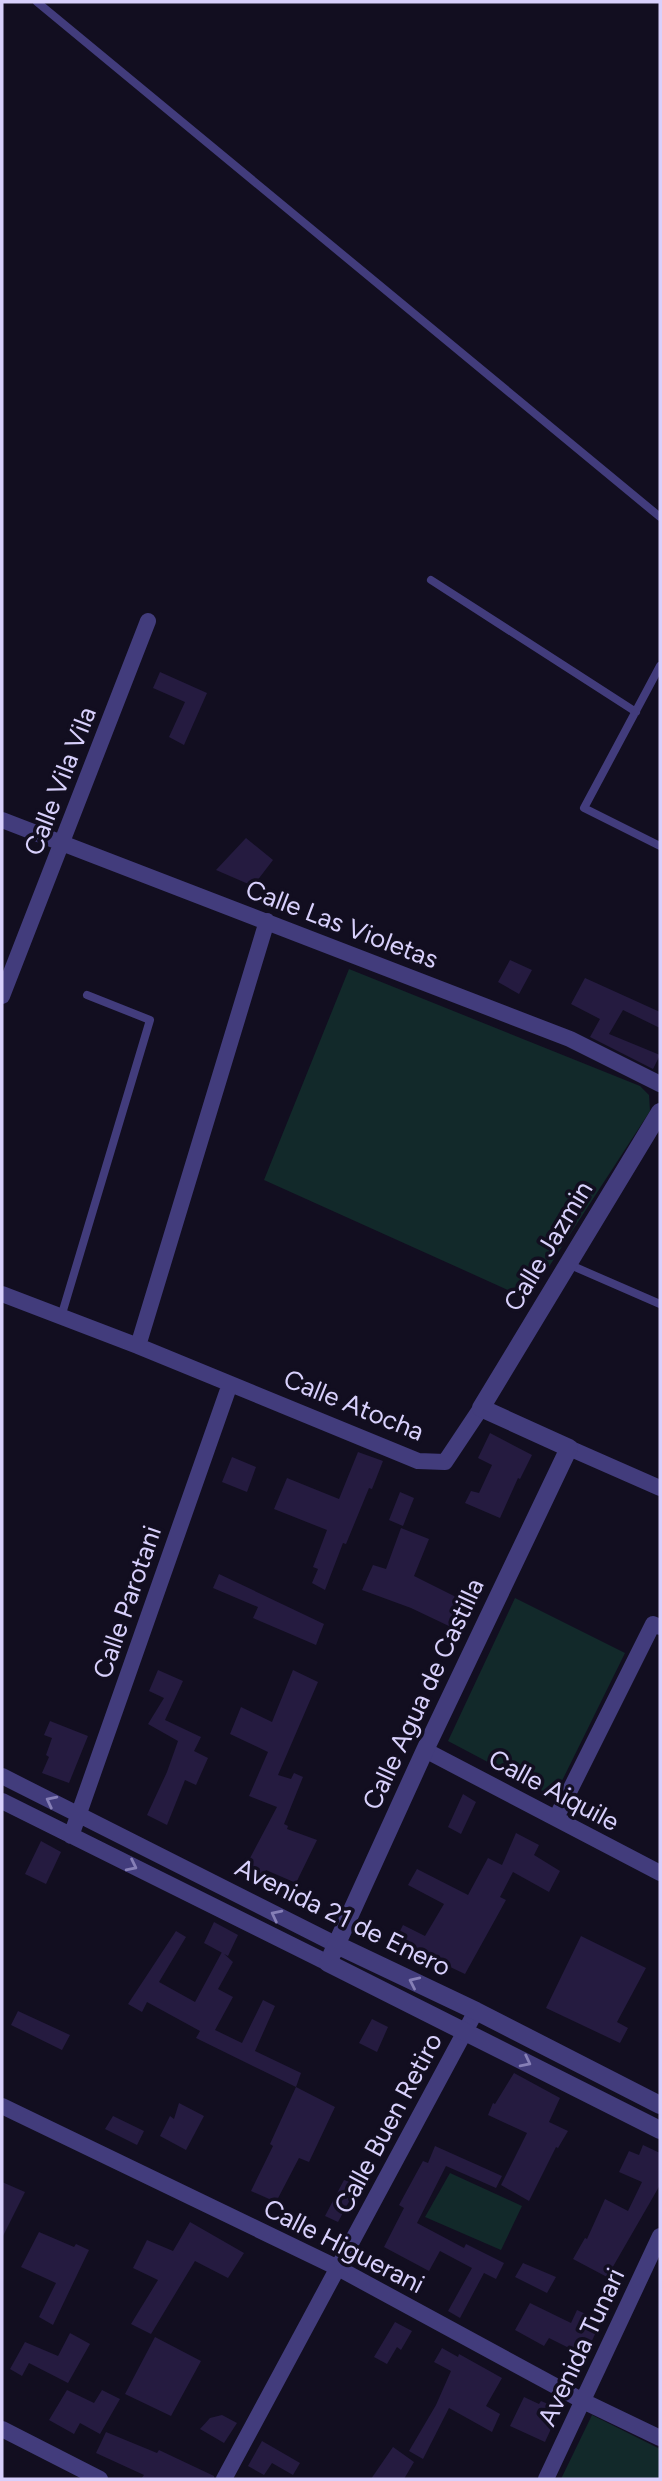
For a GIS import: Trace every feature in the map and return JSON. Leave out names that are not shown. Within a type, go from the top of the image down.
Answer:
[{"type":"street","name":"Calle Vila Vila","points":[[2,996],[148,621]]},
{"type":"street","name":"Calle Las Violetas","points":[[2,820],[570,1039],[660,1084]]},
{"type":"street","points":[[138,1346],[267,921]]},
{"type":"street","name":"Calle Jazmin","points":[[481,1408],[660,1112]]},
{"type":"street","name":"Calle Atocha","points":[[2,1294],[138,1346],[418,1461],[445,1462],[481,1408]]},
{"type":"street","name":"Calle Parotani","points":[[71,1836],[230,1384]]},
{"type":"street","points":[[481,1408],[660,1488]]},
{"type":"street","name":"Calle Agua de Castilla","points":[[328,1963],[425,1750],[569,1448]]},
{"type":"street","points":[[556,1818],[657,1625]]},
{"type":"street","name":"Calle Aiquile","points":[[425,1750],[660,1873]]},
{"type":"street","name":"Avenida 21 de Enero","points":[[2,1776],[660,2105]]},
{"type":"street","name":"Avenida 21 de Enero","points":[[2,1801],[660,2130]]},
{"type":"street","name":"Calle Buen Retiro","points":[[224,2479],[476,2011]]},
{"type":"street","name":"Calle Higuerani","points":[[2,2106],[338,2268],[583,2401],[660,2438]]},
{"type":"street","name":"Avenida Tunari","points":[[546,2479],[660,2236]]},
{"type":"street","points":[[2,2429],[100,2479]]},
{"type":"lane","points":[[37,2],[660,517]]},
{"type":"lane","points":[[431,580],[636,712]]},
{"type":"lane","points":[[660,666],[584,808],[660,846]]},
{"type":"lane","points":[[61,1317],[150,1020],[87,995]]},
{"type":"lane","points":[[568,1264],[660,1304]]},
{"type":"green space","points":[[349,969],[640,1086],[649,1095],[650,1111],[528,1299],[264,1180]]},
{"type":"green space","points":[[515,1598],[625,1653],[554,1797],[448,1741]]},
{"type":"green space","points":[[450,2173],[522,2206],[501,2250],[425,2217]]},
{"type":"green space","points":[[592,2415],[660,2449],[660,2479],[561,2479]]},
{"type":"building","points":[[160,672],[207,693],[184,745],[169,737],[185,702],[153,688]]},
{"type":"building","points":[[246,838],[273,860],[253,886],[216,870]]},
{"type":"building","points":[[510,960],[532,970],[519,994],[498,982]]},
{"type":"building","points":[[585,978],[660,1012],[660,1028],[623,1010],[609,1034],[660,1055],[653,1069],[590,1037],[600,1019],[571,1004]]},
{"type":"building","points":[[490,1433],[532,1455],[500,1518],[465,1503],[471,1491],[479,1493],[492,1465],[478,1458]]},
{"type":"building","points":[[358,1452],[383,1461],[346,1544],[343,1543],[325,1590],[312,1583],[318,1569],[313,1567],[327,1530],[274,1509],[287,1478],[339,1499]]},
{"type":"building","points":[[232,1457],[256,1467],[247,1492],[222,1482]]},
{"type":"building","points":[[400,1492],[414,1498],[403,1526],[389,1520]]},
{"type":"building","points":[[401,1528],[429,1539],[414,1576],[464,1601],[451,1627],[411,1608],[362,1590],[373,1565],[386,1569]]},
{"type":"building","points":[[219,1574],[324,1624],[316,1645],[253,1618],[258,1607],[213,1588]]},
{"type":"building","points":[[158,1670],[183,1681],[165,1720],[201,1737],[194,1751],[208,1758],[196,1785],[185,1780],[167,1825],[147,1815],[178,1741],[148,1724],[164,1698],[149,1691]]},
{"type":"building","points":[[293,1670],[318,1682],[278,1775],[291,1779],[294,1773],[303,1777],[284,1824],[288,1826],[287,1829],[317,1840],[296,1883],[266,1870],[259,1883],[241,1875],[277,1807],[249,1796],[268,1752],[230,1734],[241,1707],[272,1722]]},
{"type":"building","points":[[50,1721],[88,1736],[69,1783],[42,1773],[49,1757],[46,1755],[52,1738],[44,1735]]},
{"type":"building","points":[[463,1794],[476,1802],[461,1834],[448,1827]]},
{"type":"building","points":[[516,1833],[539,1845],[534,1855],[560,1871],[549,1892],[513,1872],[500,1897],[506,1900],[465,1974],[395,1941],[403,1925],[425,1936],[444,1904],[408,1885],[417,1869],[468,1895],[488,1858],[502,1865]]},
{"type":"building","points":[[41,1841],[61,1852],[46,1884],[25,1874]]},
{"type":"building","points":[[214,1922],[238,1935],[228,1956],[204,1943]]},
{"type":"building","points":[[176,1931],[186,1937],[159,1982],[195,2002],[222,1952],[233,1962],[218,1989],[233,1997],[215,2030],[242,2043],[263,2000],[275,2006],[255,2051],[301,2073],[296,2087],[196,2038],[200,2031],[147,2002],[142,2012],[128,2004]]},
{"type":"building","points":[[581,1936],[646,1968],[617,2022],[628,2028],[620,2043],[546,2008]]},
{"type":"building","points":[[18,2011],[70,2035],[62,2050],[11,2025]]},
{"type":"building","points":[[372,2019],[388,2027],[377,2052],[359,2043]]},
{"type":"building","points":[[514,2073],[560,2098],[549,2122],[568,2131],[558,2148],[556,2147],[529,2201],[501,2185],[527,2133],[488,2115]]},
{"type":"building","points":[[296,2087],[335,2107],[309,2162],[299,2158],[276,2202],[251,2191],[273,2146],[270,2144]]},
{"type":"building","points":[[179,2103],[204,2116],[186,2150],[160,2136],[170,2116],[174,2119]]},
{"type":"building","points":[[113,2116],[144,2131],[137,2145],[105,2129]]},
{"type":"building","points":[[643,2145],[660,2153],[660,2185],[607,2277],[573,2259],[585,2238],[587,2239],[605,2199],[628,2211],[642,2182],[619,2172],[629,2151],[639,2155]]},
{"type":"building","points":[[435,2146],[502,2176],[496,2188],[446,2166],[417,2223],[464,2248],[466,2244],[504,2263],[496,2279],[484,2273],[460,2318],[448,2311],[472,2268],[440,2251],[429,2271],[384,2247],[404,2208],[399,2205],[423,2161],[428,2163]]},
{"type":"building","points":[[344,2180],[358,2185],[338,2222],[325,2216]]},
{"type":"building","points":[[2,2182],[25,2192],[2,2238]]},
{"type":"building","points":[[190,2222],[244,2253],[228,2278],[195,2261],[151,2334],[131,2324],[158,2280],[133,2268],[147,2240],[173,2251]]},
{"type":"building","points":[[39,2232],[74,2247],[76,2244],[89,2250],[53,2325],[39,2317],[56,2283],[21,2267]]},
{"type":"building","points":[[523,2263],[556,2277],[547,2293],[515,2277]]},
{"type":"building","points":[[530,2303],[571,2323],[577,2310],[601,2321],[585,2356],[549,2338],[544,2346],[515,2330]]},
{"type":"building","points":[[395,2322],[412,2331],[401,2350],[397,2347],[387,2364],[374,2357]]},
{"type":"building","points":[[70,2333],[90,2344],[68,2383],[29,2363],[22,2376],[10,2369],[25,2342],[58,2356]]},
{"type":"building","points":[[155,2337],[201,2361],[171,2416],[125,2394]]},
{"type":"building","points":[[442,2348],[458,2357],[459,2354],[502,2378],[486,2406],[500,2414],[492,2432],[449,2408],[423,2459],[409,2451],[436,2405],[451,2371],[434,2362]]},
{"type":"building","points":[[67,2390],[94,2403],[102,2390],[120,2399],[100,2434],[80,2423],[74,2434],[49,2420]]},
{"type":"building","points":[[524,2397],[560,2409],[545,2442],[510,2426]]},
{"type":"building","points":[[222,2415],[237,2423],[224,2443],[200,2429],[210,2418]]},
{"type":"building","points":[[106,2432],[157,2453],[159,2450],[214,2476],[214,2479],[141,2479],[144,2475],[96,2453]]},
{"type":"building","points":[[262,2441],[300,2463],[293,2475],[272,2463],[264,2475],[248,2466]]},
{"type":"building","points":[[393,2447],[414,2462],[404,2479],[371,2479]]}]
